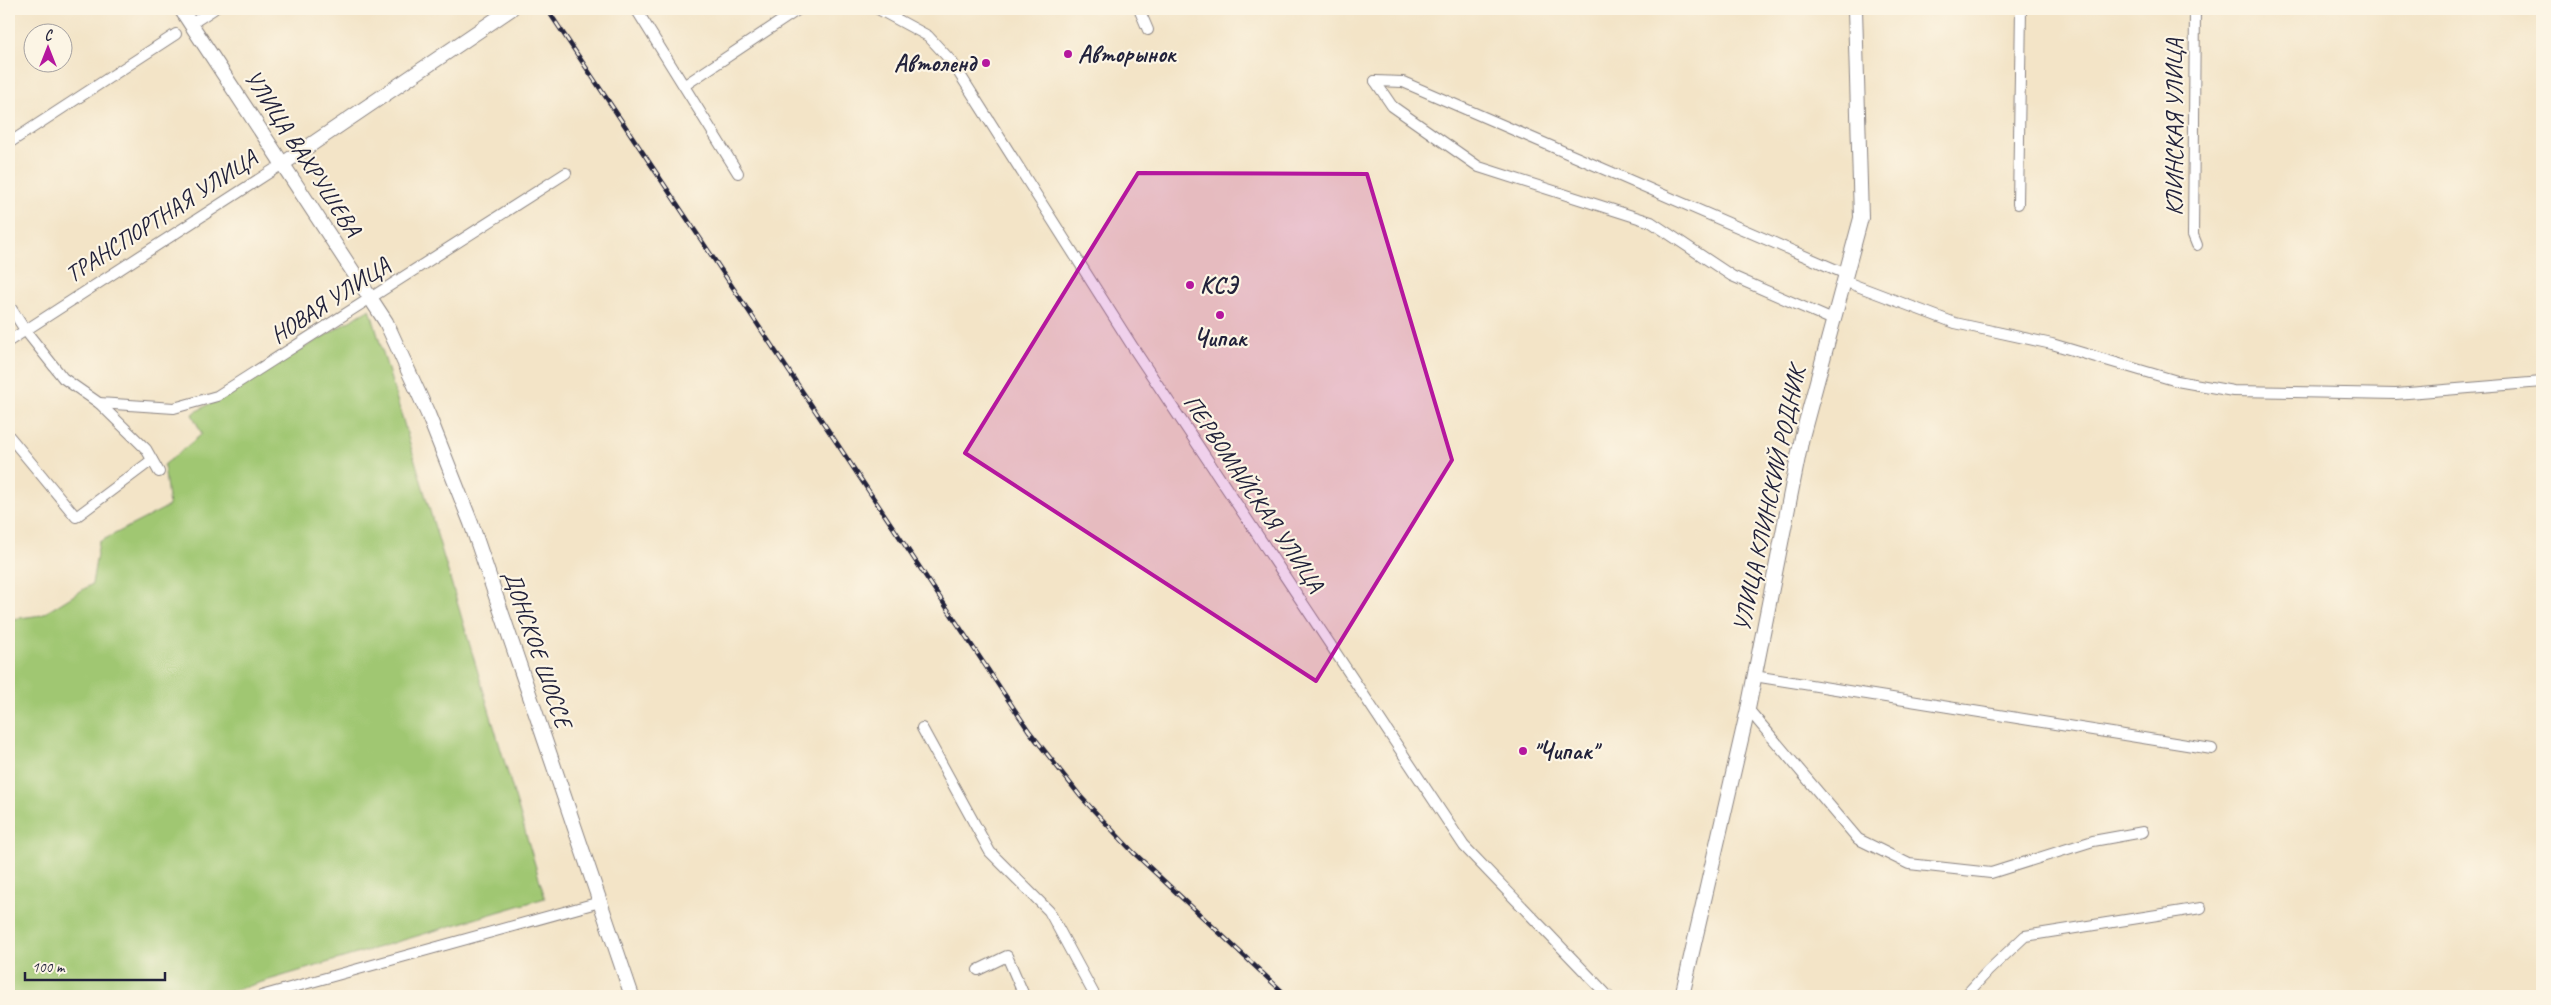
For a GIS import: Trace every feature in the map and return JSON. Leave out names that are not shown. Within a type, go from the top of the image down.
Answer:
[{"type":"main road","name":"УЛИЦА ВАХРУШЕВА","points":[[181,9],[386,322]]},
{"type":"main road","name":"ТРАНСПОРТНАЯ УЛИЦА","points":[[284,164],[511,9]]},
{"type":"main road","name":"УЛИЦА КЛИНСКИЙ РОДНИК","points":[[1682,996],[1748,709],[1802,437],[1861,218],[1854,9]]},
{"type":"main road","name":"ДОНСКОЕ ШОССЕ","points":[[386,322],[428,414],[471,523],[632,996]]},
{"type":"street","points":[[191,24],[214,9]]},
{"type":"street","points":[[636,9],[738,173]]},
{"type":"street","points":[[685,85],[799,9]]},
{"type":"street","name":"ПЕРВОМАЙСКАЯ УЛИЦА","points":[[878,9],[928,36],[952,62],[1136,352],[1464,846],[1608,996]]},
{"type":"street","points":[[1139,9],[1148,30]]},
{"type":"street","points":[[2018,204],[2021,9]]},
{"type":"street","name":"КЛИНСКАЯ УЛИЦА","points":[[2195,9],[2193,235],[2197,245]]},
{"type":"street","points":[[9,143],[176,34]]},
{"type":"street","points":[[1834,320],[1732,276],[1651,222],[1479,167],[1392,106],[1375,81],[1403,82],[1845,277],[1955,323],[2052,344],[2177,381],[2234,391],[2396,394],[2542,382]]},
{"type":"street","name":"ТРАНСПОРТНАЯ УЛИЦА","points":[[9,341],[284,164]]},
{"type":"street","name":"НОВАЯ УЛИЦА","points":[[99,403],[174,408],[217,396],[566,174]]},
{"type":"street","points":[[9,305],[25,330],[64,378],[99,403],[146,449],[159,472]]},
{"type":"street","points":[[9,436],[76,517],[152,460]]},
{"type":"street","points":[[1754,676],[2212,749]]},
{"type":"street","points":[[1748,709],[1858,839],[1909,864],[1992,873],[2093,841],[2143,832]]},
{"type":"street","points":[[922,728],[990,852],[1049,911],[1095,996]]},
{"type":"street","points":[[261,996],[600,902]]},
{"type":"street","points":[[1965,996],[1988,971],[2026,936],[2200,908]]},
{"type":"street","points":[[978,970],[1007,956],[1023,993],[1020,996]]},
{"type":"highlighted area","points":[[1138,173],[1367,174],[1452,460],[1316,681],[965,453]]},
{"type":"green space","points":[[370,309],[545,898],[215,996],[9,996],[9,615],[12,619],[42,615],[92,584],[99,542],[169,506],[164,465],[202,434],[192,414]]},
{"type":"railway","points":[[547,9],[1029,731],[1081,797],[1133,852],[1287,996]]},
{"type":"place","name":"Авторынок","points":[[1068,54]]},
{"type":"place","name":"Автоленд","points":[[986,63]]},
{"type":"place","name":"КСЭ","points":[[1190,285]]},
{"type":"place","name":"Чипак","points":[[1220,315]]},
{"type":"place","name":"\"Чипак\"","points":[[1523,751]]}]
